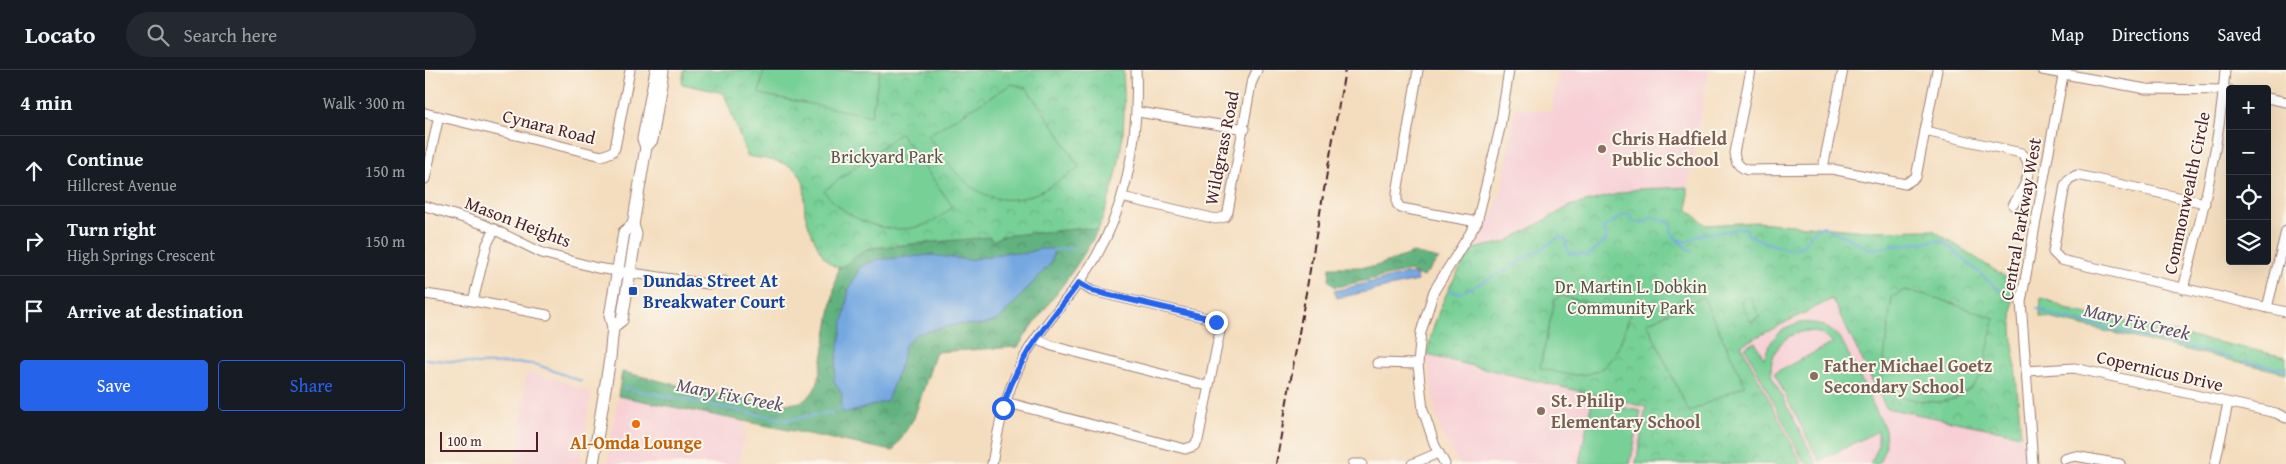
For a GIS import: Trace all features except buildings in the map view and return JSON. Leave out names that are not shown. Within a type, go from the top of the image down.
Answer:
[{"type":"main road","points":[[593,464],[613,327],[622,320],[624,232],[633,225],[646,147],[643,139],[656,70]]},
{"type":"main road","points":[[646,147],[652,140],[663,70]]},
{"type":"street","name":"Cynara Road","points":[[425,113],[602,156],[612,152],[615,148],[630,70]]},
{"type":"street","points":[[992,464],[1005,402],[1015,376],[1036,339],[1079,283],[1105,240],[1122,197],[1132,154],[1138,112],[1136,70]]},
{"type":"street","name":"Wildgrass Road","points":[[1122,197],[1216,219],[1223,218],[1228,212],[1245,129],[1251,84],[1257,70]]},
{"type":"street","points":[[1418,70],[1397,193],[1397,204],[1401,208],[1477,222]]},
{"type":"street","points":[[1445,464],[1438,452],[1423,410],[1418,364],[1421,332],[1434,291],[1477,222],[1500,128],[1509,70]]},
{"type":"street","points":[[1751,70],[1734,153],[1736,163],[1747,170],[1823,168],[1905,184],[1916,176],[1937,70]]},
{"type":"street","points":[[1823,168],[1843,70]]},
{"type":"street","points":[[2042,70],[2064,72],[2146,89],[2184,91],[2226,90]]},
{"type":"street","name":"Commonwealth Circle","points":[[2225,70],[2226,85]]},
{"type":"street","name":"Central Parkway West","points":[[2033,464],[2021,315],[2023,288],[2064,72]]},
{"type":"street","name":"Commonwealth Circle","points":[[2226,96],[2205,203],[2183,288],[2286,312]]},
{"type":"street","points":[[2271,99],[2286,102]]},
{"type":"street","points":[[1138,112],[1245,129]]},
{"type":"street","points":[[425,179],[439,116]]},
{"type":"street","points":[[1925,131],[2021,153],[2026,156],[2029,164],[2024,189],[2013,205]]},
{"type":"street","points":[[2183,288],[2061,260],[2055,256],[2053,248],[2065,185],[2069,179],[2077,175],[2086,176],[2205,203]]},
{"type":"street","name":"Mason Heights","points":[[425,206],[463,216],[542,252],[623,273],[708,284],[724,281]]},
{"type":"street","points":[[473,300],[487,244],[495,229]]},
{"type":"street","points":[[2267,308],[2286,231]]},
{"type":"street","points":[[1005,402],[1185,449],[1194,446],[1200,437],[1208,386],[1220,331],[1219,326],[1213,320],[1093,291],[1079,283]]},
{"type":"street","points":[[425,294],[473,300],[547,315]]},
{"type":"street","points":[[1036,339],[1052,346],[1208,386]]},
{"type":"street","points":[[1377,363],[1418,364]]},
{"type":"street","name":"Copernicus Drive","points":[[2026,371],[2074,368],[2276,413],[2286,418]]},
{"type":"street","points":[[2215,464],[2228,403]]},
{"type":"street","points":[[1412,464],[1438,452]]},
{"type":"street","points":[[2064,460],[2075,456],[2120,464]]},
{"type":"street","points":[[1353,464],[1362,464]]},
{"type":"shaded area","name":"Chris Hadfield Public School","points":[[1559,70],[1709,70],[1688,187],[1637,189],[1570,206],[1506,242],[1472,249],[1494,213],[1502,187],[1516,107],[1551,112]]},
{"type":"shaded area","name":"Father Michael Goetz Secondary School","points":[[1832,299],[1886,408],[2021,435],[2024,464],[1802,464],[1740,345]]},
{"type":"shaded area","name":"St. Philip Elementary School","points":[[1427,355],[1647,408],[1636,464],[1459,464],[1443,436],[1436,414]]},
{"type":"shaded area","points":[[526,372],[556,379],[591,393],[580,464],[515,464],[519,445]]},
{"type":"shaded area","points":[[618,396],[746,423],[739,464],[607,464]]},
{"type":"green space","name":"Brickyard Park","points":[[684,70],[1123,70],[1124,113],[1121,151],[1112,189],[1098,230],[1085,228],[1001,236],[993,241],[990,237],[869,248],[843,266],[835,266],[823,255],[809,227],[805,213],[803,182],[798,172],[781,162],[747,156],[724,93],[682,84]]},
{"type":"green space","points":[[764,70],[880,70],[871,116],[759,94]]},
{"type":"green space","points":[[1012,84],[1026,88],[1058,132],[1079,168],[1032,195],[1014,199],[998,198],[983,194],[970,186],[948,163],[928,135]]},
{"type":"green space","points":[[900,133],[953,207],[930,223],[913,228],[884,228],[870,224],[845,211],[824,191]]},
{"type":"green space","name":"Dr. Martin L. Dobkin Community Park","points":[[1688,187],[1688,210],[1706,225],[1756,222],[1868,231],[1933,230],[2013,282],[2012,329],[2021,435],[1886,408],[1832,299],[1741,345],[1802,464],[1636,464],[1646,407],[1427,355],[1434,325],[1444,299],[1472,249],[1506,242],[1570,206],[1637,189]]},
{"type":"green space","points":[[1085,228],[1098,230],[1070,275],[1018,347],[936,352],[914,418],[893,451],[618,396],[622,372],[741,398],[786,404],[800,402],[811,394],[818,382],[838,267],[843,267],[858,253],[872,248],[990,237],[993,241],[1001,236]]},
{"type":"green space","points":[[1413,253],[1439,259],[1423,277],[1408,271],[1335,287],[1329,281],[1330,267],[1373,267]]},
{"type":"green space","points":[[1904,290],[1927,295],[1994,318],[1983,373],[1971,388],[1954,399],[1939,402],[1919,401],[1880,391],[1892,297]]},
{"type":"green space","points":[[1561,296],[1630,313],[1614,356],[1598,370],[1587,374],[1574,375],[1540,368],[1555,300]]},
{"type":"green space","points":[[1750,296],[1760,317],[1751,322],[1740,301]]},
{"type":"green space","points":[[1703,297],[1745,385],[1689,412],[1647,323]]},
{"type":"green space","points":[[2041,297],[2070,310],[2286,357],[2286,373],[2040,316]]},
{"type":"green space","points":[[1799,323],[1812,323],[1823,326],[1842,341],[1885,429],[1886,445],[1879,464],[1870,464],[1878,448],[1878,431],[1819,461],[1774,373],[1833,343],[1823,335],[1812,331],[1800,332],[1790,336],[1781,343],[1775,353],[1772,364],[1772,377],[1817,464],[1807,464],[1803,460],[1745,347],[1755,342],[1764,359],[1769,346],[1776,336],[1786,328]]},
{"type":"green space","points":[[1592,401],[1641,411],[1630,464],[1579,464]]},
{"type":"water","points":[[1038,249],[1054,249],[1051,263],[999,320],[982,325],[959,324],[916,334],[904,346],[902,361],[887,401],[844,414],[841,408],[842,394],[834,382],[836,362],[849,289],[860,267],[875,260],[931,255],[969,260],[1009,252],[1024,254]]},
{"type":"water","points":[[1405,274],[1416,275],[1417,281],[1337,298],[1334,291]]},
{"type":"waterway","name":"Mary Fix Creek","points":[[1450,290],[1457,293],[1475,286],[1559,237],[1565,238],[1569,254],[1575,253],[1588,256],[1607,239],[1603,228],[1624,214],[1631,215],[1631,220],[1642,224],[1651,217],[1667,221],[1672,226],[1671,231],[1676,239],[1687,242],[1704,234],[1746,228],[1748,235],[1777,246],[1792,249],[1799,248],[1814,231],[1823,226],[1870,249],[1942,240],[2000,291]]},
{"type":"waterway","points":[[1677,240],[1692,252]]},
{"type":"waterway","name":"Mary Fix Creek","points":[[1052,250],[1075,248]]},
{"type":"waterway","name":"Mary Fix Creek","points":[[2037,308],[2051,315],[2233,358]]},
{"type":"waterway","name":"Mary Fix Creek","points":[[425,359],[479,364],[523,363],[538,365],[581,381]]},
{"type":"waterway","name":"Mary Fix Creek","points":[[2244,361],[2286,370]]},
{"type":"waterway","name":"Mary Fix Creek","points":[[624,388],[787,420],[833,412],[842,407]]},
{"type":"railway","points":[[1276,464],[1345,70]]},
{"type":"place","name":"Chris Hadfield Public School","points":[[1602,149]]},
{"type":"place","name":"Dundas Street At Breakwater Court","points":[[633,291]]},
{"type":"place","name":"Father Michael Goetz Secondary School","points":[[1814,376]]},
{"type":"place","name":"St. Philip Elementary School","points":[[1541,411]]},
{"type":"place","name":"Al-Omda Lounge","points":[[636,424]]},
{"type":"route","points":[[1003,408],[1007,393],[1025,356],[1043,329],[1079,283],[1093,291],[1212,319],[1216,322]]}]
